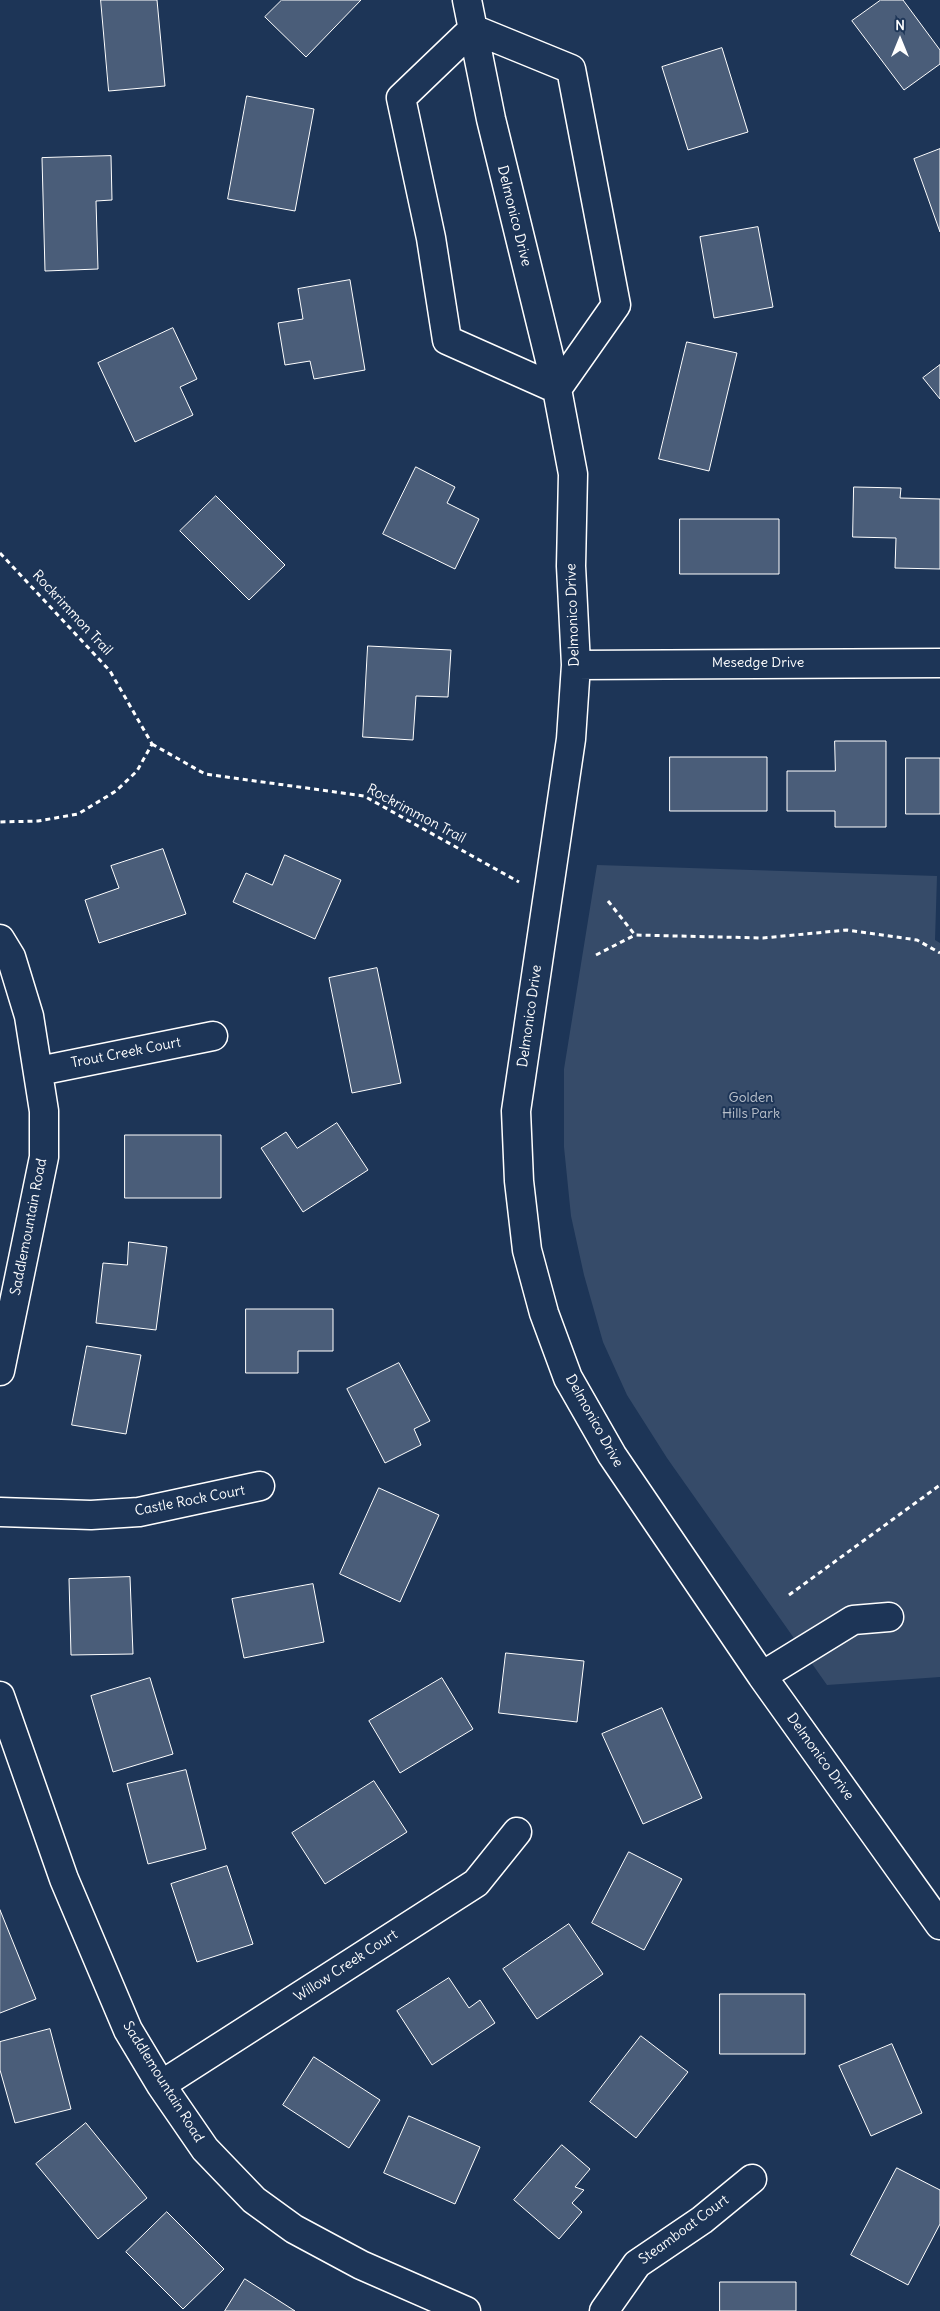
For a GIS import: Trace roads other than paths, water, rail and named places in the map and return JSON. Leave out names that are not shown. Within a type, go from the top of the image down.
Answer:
[{"type":"street","name":"Delmonico Drive","points":[[467,0],[491,119],[557,389],[573,474],[571,566],[576,665],[571,739],[516,1111],[519,1181],[527,1250],[542,1304],[568,1378],[612,1455],[762,1676],[940,1925]]},
{"type":"street","points":[[473,29],[570,69],[616,304],[557,389],[447,340],[432,238],[401,98],[473,29]]},
{"type":"street","name":"Mesedge Drive","points":[[576,665],[940,663]]},
{"type":"street","name":"Saddlemountain Road","points":[[0,940],[11,957],[29,1016],[44,1111],[44,1157],[0,1371]]},
{"type":"street","name":"Trout Creek Court","points":[[39,1071],[213,1036]]},
{"type":"street","name":"Castle Rock Court","points":[[0,1512],[91,1515],[139,1512],[260,1486]]},
{"type":"street","points":[[762,1676],[853,1620],[889,1617]]},
{"type":"street","name":"Saddlemountain Road","points":[[0,1696],[64,1879],[128,2030],[161,2085],[204,2149],[254,2200],[294,2229],[361,2265],[466,2311]]},
{"type":"street","name":"Willow Creek Court","points":[[161,2085],[476,1883],[517,1832]]},
{"type":"street","name":"Steamboat Court","points":[[604,2311],[637,2264],[702,2220],[752,2179]]},
{"type":"park label","name":"Golden Hills Park","points":[[751,1106]]}]
